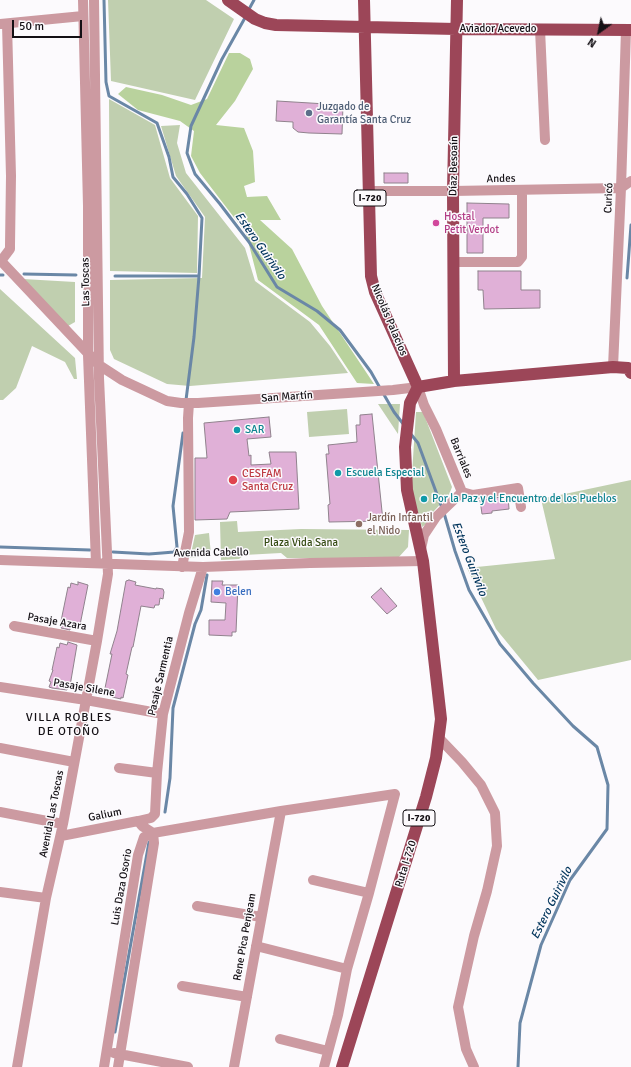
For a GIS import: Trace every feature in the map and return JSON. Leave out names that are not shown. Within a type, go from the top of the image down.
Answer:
[{"type":"main road","name":"Nicolás Palacios","points":[[364,0],[371,276],[375,292],[418,387]]},
{"type":"main road","name":"Díaz Besoaín","points":[[454,381],[453,192],[457,0]]},
{"type":"main road","name":"Aviador Acevedo","points":[[231,3],[255,19],[276,25],[456,29],[628,30]]},
{"type":"main road","name":"San Martín","points":[[418,387],[454,381],[613,367],[630,369]]},
{"type":"main road","name":"I-720","points":[[418,387],[410,403],[405,447],[407,490],[422,556]]},
{"type":"main road","name":"Ruta I-720","points":[[342,1067],[426,797],[436,758],[441,719],[422,556]]},
{"type":"street","name":"Las Toscas","points":[[83,0],[88,206],[88,355],[96,563]]},
{"type":"street","name":"Las Toscas","points":[[94,0],[99,365],[108,564]]},
{"type":"street","points":[[0,260],[8,252],[10,245],[11,176],[4,24],[83,16]]},
{"type":"street","points":[[540,29],[545,140]]},
{"type":"street","name":"Curicó","points":[[613,367],[628,30]]},
{"type":"street","points":[[0,175],[11,176]]},
{"type":"street","points":[[621,188],[631,181]]},
{"type":"street","name":"Andes","points":[[370,191],[453,192],[621,188]]},
{"type":"street","points":[[454,262],[518,262],[522,257],[522,190]]},
{"type":"street","name":"San Martín","points":[[0,260],[99,365],[122,380],[167,401],[174,403],[189,403],[393,390],[418,387]]},
{"type":"street","name":"Barriales","points":[[418,387],[424,405],[436,429],[462,492],[436,517],[424,535],[422,556]]},
{"type":"street","points":[[182,566],[189,532],[189,403]]},
{"type":"street","points":[[462,492],[473,495],[518,488],[521,507]]},
{"type":"street","name":"Avenida Cabello","points":[[0,560],[203,567],[310,563],[422,556]]},
{"type":"street","name":"Avenida Las Toscas","points":[[17,1067],[46,898],[61,836],[97,641],[108,574],[108,564]]},
{"type":"street","name":"Pasaje Sarmentia","points":[[154,816],[163,714],[189,613],[203,567]]},
{"type":"street","name":"Pasaje Azara","points":[[14,626],[97,641]]},
{"type":"street","name":"Pasaje Silene","points":[[0,687],[86,700],[163,714]]},
{"type":"street","points":[[439,738],[481,785],[495,813],[496,846],[487,891],[474,936],[458,1006],[466,1049],[474,1067]]},
{"type":"street","points":[[0,748],[74,762]]},
{"type":"street","points":[[119,768],[157,773]]},
{"type":"street","points":[[138,821],[142,826],[153,833],[281,811],[396,794],[347,969],[338,1015],[324,1067]]},
{"type":"street","name":"Rene Pica Penjeam","points":[[234,1067],[281,811]]},
{"type":"street","points":[[0,812],[63,824]]},
{"type":"street","name":"Galium","points":[[61,836],[138,821],[154,816]]},
{"type":"street","points":[[118,1067],[154,842],[153,833]]},
{"type":"street","name":"Luis Daza Osorio","points":[[104,1067],[138,855],[144,837],[153,833]]},
{"type":"street","points":[[313,880],[369,893]]},
{"type":"street","points":[[0,892],[46,898]]},
{"type":"street","points":[[197,906],[261,917]]},
{"type":"street","points":[[256,946],[347,969]]},
{"type":"street","points":[[182,986],[247,997]]},
{"type":"street","points":[[280,1039],[328,1051]]},
{"type":"street","points":[[107,1052],[188,1067]]},
{"type":"green space","points":[[108,0],[206,0],[234,19],[195,100],[111,81]]},
{"type":"green space","points":[[229,53],[240,53],[250,59],[253,69],[235,101],[216,125],[244,128],[253,151],[255,182],[244,186],[247,197],[267,196],[281,220],[260,220],[292,249],[322,306],[374,384],[357,383],[319,325],[258,280],[246,233],[200,173],[191,156],[194,131],[180,121],[138,110],[118,94],[126,87],[162,95],[191,105],[207,99]]},
{"type":"green space","points":[[109,99],[155,125],[170,178],[198,216],[197,273],[110,271]]},
{"type":"green space","points":[[180,125],[177,143],[186,173],[245,248],[255,281],[310,322],[330,346],[348,373],[190,386],[167,384],[114,359],[110,350],[110,280],[202,278],[205,217],[176,176],[161,126]]},
{"type":"green space","points":[[23,279],[75,282],[75,322],[68,326]]},
{"type":"green space","points":[[0,289],[75,358],[77,379],[74,379],[65,362],[32,346],[16,388],[3,400],[0,400]]},
{"type":"green space","points":[[378,404],[400,404],[398,434]]},
{"type":"green space","points":[[347,409],[349,434],[309,437],[307,412]]},
{"type":"green space","points":[[416,412],[423,412],[452,487],[449,495],[433,512],[429,522],[422,527],[411,489]]},
{"type":"green space","points":[[631,480],[631,660],[538,680],[496,629],[467,568],[555,559],[541,499]]},
{"type":"green space","name":"Plaza Vida Sana","points":[[237,521],[238,532],[301,529],[409,530],[408,547],[398,558],[287,558],[281,553],[244,555],[239,559],[221,560],[220,522]]},
{"type":"green space","points":[[209,533],[211,555],[190,558],[195,535]]},
{"type":"building","name":"Juzgado de Garantía Santa Cruz","points":[[277,101],[343,105],[342,134],[298,132],[293,128],[293,122],[276,121]]},
{"type":"building","points":[[384,173],[408,173],[408,183],[384,183]]},
{"type":"building","points":[[467,203],[509,204],[509,218],[483,218],[483,253],[467,253]]},
{"type":"building","points":[[478,271],[521,271],[521,290],[540,290],[540,308],[484,309],[483,290],[478,290]]},
{"type":"building","name":"Escuela Especial","points":[[372,414],[383,521],[329,522],[328,505],[330,504],[326,454],[329,454],[328,445],[357,442],[356,425],[360,425],[360,415]]},
{"type":"building","name":"CESFAM Santa Cruz","points":[[269,417],[271,437],[247,439],[249,456],[251,455],[251,465],[271,464],[269,452],[296,452],[299,509],[230,512],[227,519],[195,520],[195,458],[207,458],[204,423]]},
{"type":"building","points":[[508,496],[509,509],[482,514],[480,500]]},
{"type":"building","points":[[129,580],[136,582],[135,585],[163,589],[164,592],[163,599],[160,598],[159,605],[155,605],[154,608],[141,606],[126,674],[128,675],[123,698],[121,697],[121,699],[112,697],[113,694],[107,693],[107,689],[105,688],[112,654],[110,654],[117,631],[126,581]]},
{"type":"building","points":[[212,581],[223,581],[222,585],[238,585],[236,632],[232,632],[232,636],[209,635],[209,620],[225,620],[226,603],[211,602]]},
{"type":"building","points":[[78,582],[88,585],[80,625],[78,624],[77,628],[70,627],[70,630],[61,628],[62,626],[60,626],[68,587],[70,588],[71,583],[78,585]]},
{"type":"building","points":[[381,588],[397,606],[387,614],[371,597]]},
{"type":"building","points":[[68,642],[77,645],[70,686],[68,686],[67,690],[49,687],[57,647],[59,648],[60,643],[67,645]]},
{"type":"waterway","points":[[104,0],[106,82],[109,96],[157,123],[169,157],[173,177],[187,194],[202,218],[194,337],[186,400]]},
{"type":"waterway","name":"Estero Guirivilo","points":[[248,11],[254,0]]},
{"type":"waterway","name":"Estero Guirivilo","points":[[246,16],[222,59],[191,126],[187,153],[195,174],[249,242],[277,287],[317,311],[340,330],[371,372],[380,388]]},
{"type":"waterway","points":[[627,278],[631,225]]},
{"type":"waterway","points":[[24,274],[76,275]]},
{"type":"waterway","points":[[115,276],[199,276]]},
{"type":"waterway","name":"Estero Guirivilo","points":[[383,393],[394,412],[404,425]]},
{"type":"waterway","points":[[113,552],[149,554],[162,553],[174,552],[177,547],[173,506],[183,433]]},
{"type":"waterway","name":"Estero Guirivilo","points":[[410,433],[418,443],[442,508]]},
{"type":"waterway","name":"Estero Guirivilo","points":[[444,513],[455,551],[469,590],[500,644],[533,683],[573,726],[597,747],[608,785],[607,829],[570,880],[541,945],[520,1023],[518,1067]]},
{"type":"waterway","points":[[0,547],[90,550]]},
{"type":"waterway","points":[[165,812],[170,778],[173,708],[195,624],[201,610],[207,575]]},
{"type":"waterway","points":[[115,1032],[149,842]]},
{"type":"place","name":"Juzgado de Garantía Santa Cruz","points":[[309,113]]},
{"type":"place","name":"Hostal Petit Verdot","points":[[436,223]]},
{"type":"place","name":"SAR","points":[[237,430]]},
{"type":"place","name":"Escuela Especial","points":[[338,473]]},
{"type":"place","name":"CESFAM Santa Cruz","points":[[233,480]]},
{"type":"place","name":"Por la Paz y el Encuentro de los Pueblos","points":[[424,499]]},
{"type":"place","name":"Jardín Infantil el Nido","points":[[359,524]]},
{"type":"place","name":"Belen","points":[[217,592]]},
{"type":"district","name":"VILLA ROBLES DE OTOÑO","points":[[69,725]]}]
